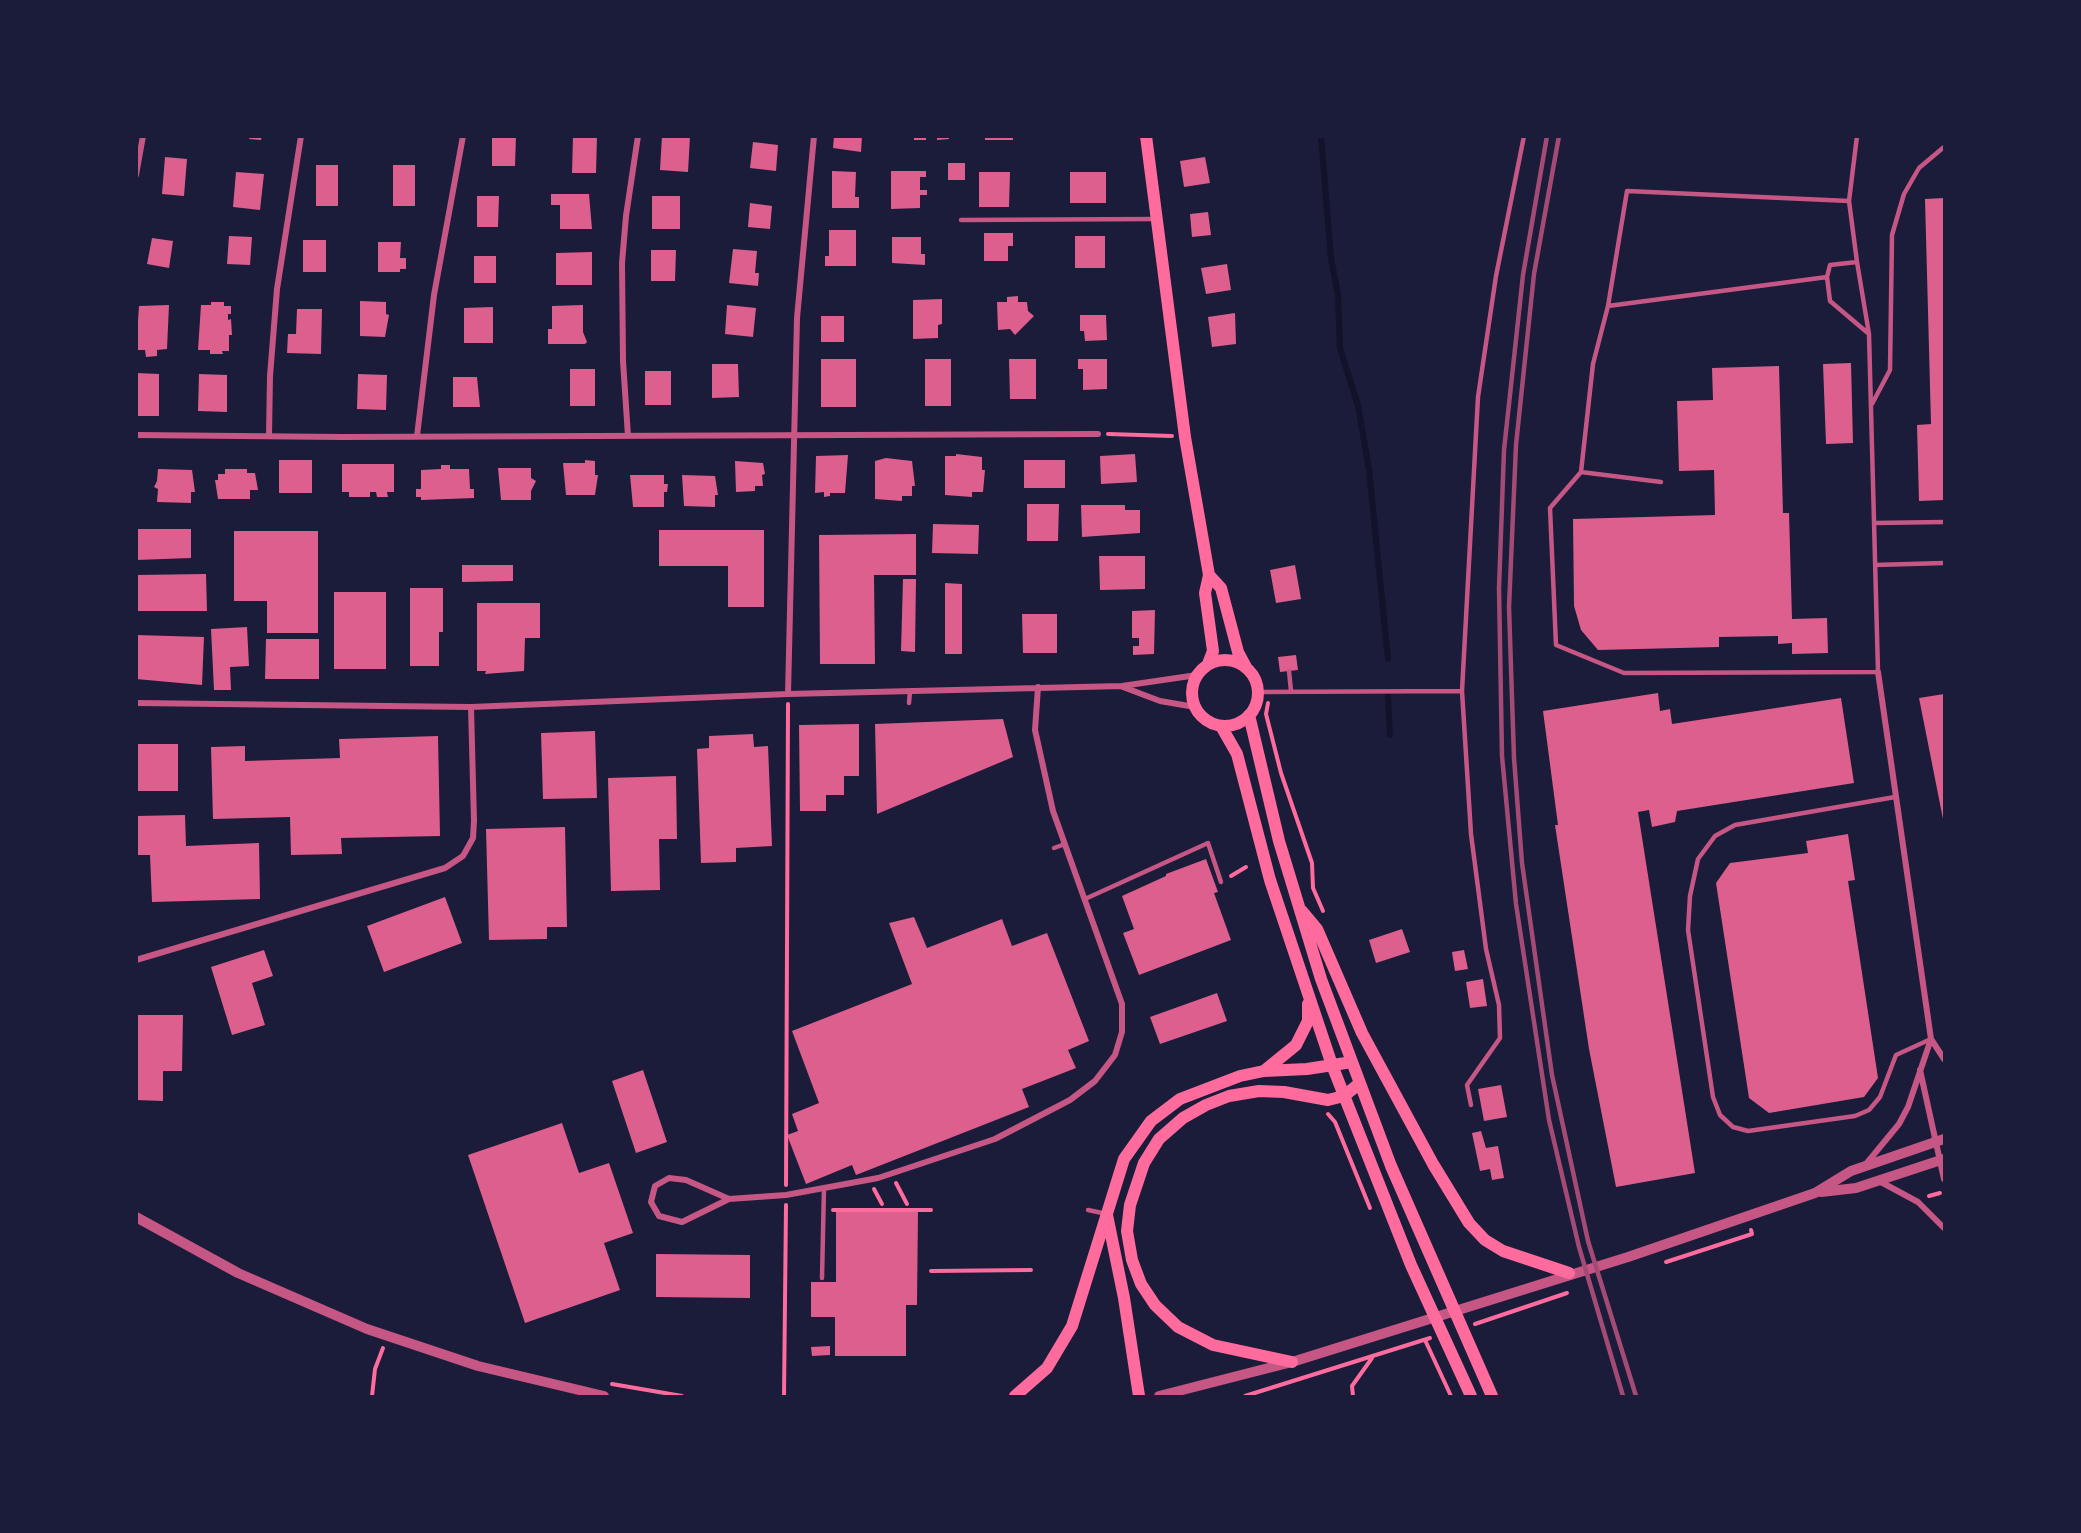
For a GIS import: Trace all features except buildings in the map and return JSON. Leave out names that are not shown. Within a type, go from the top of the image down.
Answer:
[{"type":"main road","points":[[1146,136],[1185,437],[1209,575],[1205,593],[1213,651],[1208,664],[1197,675],[1192,688],[1195,707],[1208,721],[1221,726],[1236,724],[1249,716],[1263,692],[1236,647],[1221,588],[1209,575]]},
{"type":"main road","points":[[1208,664],[1232,660],[1247,668]]},
{"type":"main road","points":[[1249,716],[1297,906],[1352,1062],[1428,1254],[1492,1396]]},
{"type":"main road","points":[[1221,726],[1237,754],[1270,880],[1332,1065],[1411,1264],[1471,1396]]},
{"type":"main road","points":[[1297,906],[1317,929],[1362,1033],[1456,1204],[1485,1239],[1524,1260],[1569,1274]]},
{"type":"main road","points":[[1264,1071],[1296,1045],[1304,1032],[1308,1020],[1306,988]]},
{"type":"main road","points":[[1015,1396],[1047,1368],[1072,1326],[1124,1159],[1141,1131],[1160,1112],[1196,1091],[1264,1071],[1307,1069],[1352,1062]]},
{"type":"main road","points":[[1292,1362],[1213,1345],[1178,1327],[1155,1305],[1141,1284],[1132,1260],[1127,1231],[1130,1205],[1144,1163],[1159,1139],[1183,1118],[1228,1096],[1259,1091],[1284,1092],[1317,1100],[1344,1096],[1360,1083]]},
{"type":"main road","points":[[1107,1214],[1124,1298],[1139,1396]]},
{"type":"street","points":[[136,175],[143,136]]},
{"type":"street","points":[[269,436],[270,376],[277,289],[301,136]]},
{"type":"street","points":[[417,436],[434,295],[463,136]]},
{"type":"street","points":[[628,436],[621,311],[622,263],[626,216],[638,136]]},
{"type":"street","points":[[788,694],[797,318],[814,136]]},
{"type":"street","points":[[136,435],[1098,434]]},
{"type":"street","points":[[1865,1166],[1899,1124],[1908,1107],[1930,1039],[1878,672]]},
{"type":"street","points":[[136,703],[471,707],[788,694],[1122,686],[1197,675]]},
{"type":"street","points":[[1122,686],[1160,701],[1195,707]]},
{"type":"street","points":[[729,1199],[686,1180],[669,1178],[655,1186],[651,1202],[659,1216],[682,1222],[729,1199],[786,1195],[892,1174],[995,1139],[1070,1100],[1095,1081],[1115,1055],[1122,1032],[1122,1004],[1053,811],[1035,730],[1038,687]]},
{"type":"street","points":[[136,960],[445,868],[463,856],[473,838],[474,821],[471,707]]},
{"type":"street","points":[[1930,1039],[1944,1059]]},
{"type":"street","points":[[1920,1070],[1941,1140],[1944,1179]]},
{"type":"street","points":[[1158,1396],[1292,1362],[1628,1257],[1815,1192],[1851,1171],[1941,1140]]},
{"type":"street","points":[[1815,1192],[1856,1188],[1943,1160]]},
{"type":"street","points":[[1878,1180],[1901,1190],[1918,1202],[1944,1228]]},
{"type":"street","points":[[136,1217],[261,1284],[392,1339],[499,1372],[604,1396]]},
{"type":"lane","points":[[1472,1105],[1467,1084],[1500,1038],[1499,1005],[1486,949],[1471,834],[1462,691],[1478,397],[1496,276],[1524,136]]},
{"type":"lane","points":[[1849,201],[1627,191],[1608,306],[1593,364],[1581,472],[1550,508],[1556,645],[1624,673],[1878,672],[1869,334],[1849,201],[1857,136]]},
{"type":"lane","points":[[1872,405],[1890,370],[1892,235],[1904,194],[1919,168],[1944,147]]},
{"type":"lane","points":[[961,220],[1155,219]]},
{"type":"lane","points":[[1857,262],[1830,265],[1827,277],[1830,301],[1869,334]]},
{"type":"lane","points":[[1608,306],[1827,277]]},
{"type":"lane","points":[[1581,472],[1661,482]]},
{"type":"lane","points":[[1874,524],[1944,522]]},
{"type":"lane","points":[[1875,565],[1944,563]]},
{"type":"lane","points":[[1289,671],[1291,691]]},
{"type":"lane","points":[[909,691],[909,704]]},
{"type":"lane","points":[[1263,692],[1462,691]]},
{"type":"lane","points":[[1895,797],[1735,825],[1715,836],[1698,859],[1690,896],[1688,930],[1713,1097],[1720,1115],[1733,1127],[1748,1131],[1855,1116],[1869,1110],[1880,1097],[1896,1055],[1930,1039]]},
{"type":"lane","points":[[1085,899],[1208,843],[1221,882]]},
{"type":"lane","points":[[1054,848],[1065,844]]},
{"type":"lane","points":[[822,1278],[824,1188]]},
{"type":"lane","points":[[1088,1210],[1107,1214]]},
{"type":"path","points":[[1098,434],[1185,437]]},
{"type":"path","points":[[1263,692],[1266,714],[1281,773],[1312,863],[1313,888],[1326,917]]},
{"type":"path","points":[[784,1396],[788,694]]},
{"type":"path","points":[[1221,882],[1246,867]]},
{"type":"path","points":[[1317,1100],[1335,1122],[1374,1217]]},
{"type":"path","points":[[892,1174],[907,1204]]},
{"type":"path","points":[[1925,1197],[1940,1193]]},
{"type":"path","points":[[838,1210],[931,1210]]},
{"type":"path","points":[[931,1271],[1031,1270]]},
{"type":"path","points":[[1471,1325],[1570,1293]]},
{"type":"path","points":[[1422,1333],[1451,1396]]},
{"type":"path","points":[[1245,1396],[1372,1360],[1438,1336]]},
{"type":"path","points":[[372,1396],[379,1355],[392,1339]]},
{"type":"path","points":[[1353,1396],[1352,1386],[1372,1360]]},
{"type":"path","points":[[608,1384],[682,1396]]},
{"type":"waterway","points":[[1321,136],[1331,258],[1338,295],[1340,348],[1358,406],[1369,469],[1388,659]]},
{"type":"waterway","points":[[1388,697],[1390,735]]},
{"type":"railway","points":[[1547,136],[1523,275],[1504,450],[1499,588],[1502,756],[1516,904],[1549,1120],[1579,1247],[1623,1396]]},
{"type":"railway","points":[[1559,136],[1534,274],[1516,445],[1509,607],[1514,758],[1522,863],[1552,1075],[1588,1241],[1636,1396]]}]
